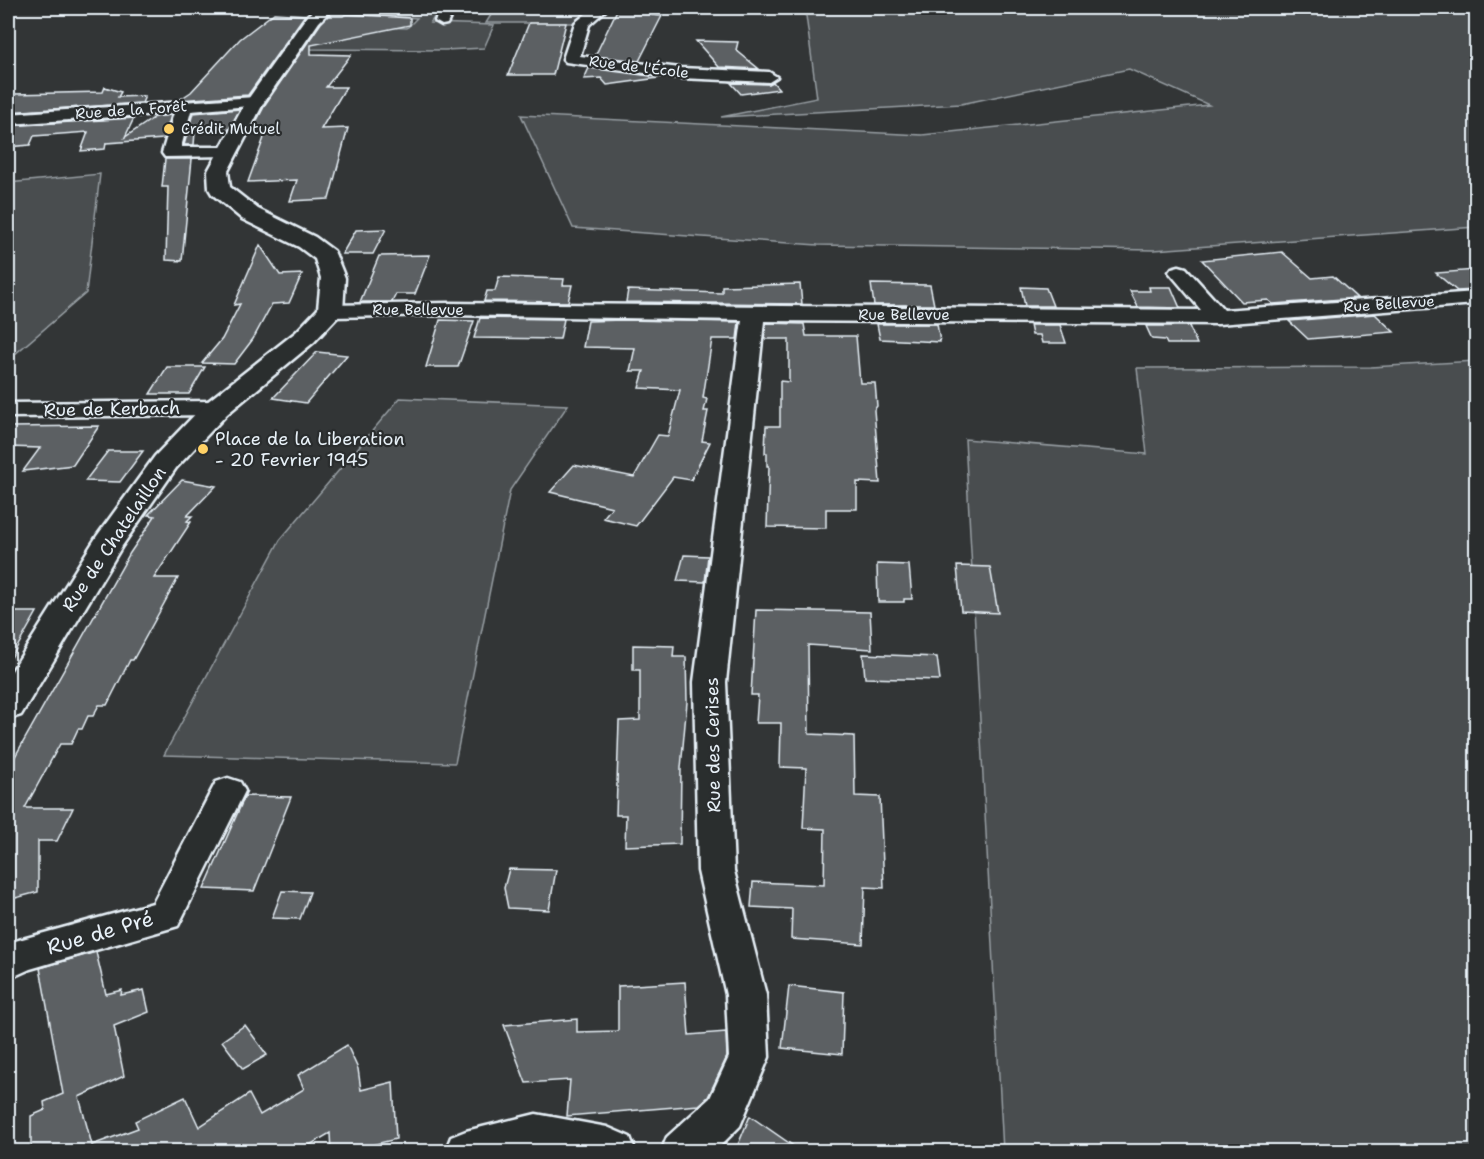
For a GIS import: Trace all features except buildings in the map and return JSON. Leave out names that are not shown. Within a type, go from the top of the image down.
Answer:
[{"type":"main road","points":[[325,8],[313,19],[255,102],[218,171],[220,189],[250,213],[307,242],[326,256],[333,278],[330,311]]},
{"type":"main road","name":"Rue de Chatelaillon","points":[[8,706],[108,543],[165,462],[217,408],[305,337],[330,311]]},
{"type":"street","name":"Rue de l'École","points":[[601,8],[582,23],[571,59],[680,73],[769,77]]},
{"type":"street","name":"Rue de la Forêt","points":[[8,119],[255,102]]},
{"type":"street","points":[[184,106],[171,153],[228,151]]},
{"type":"street","points":[[1179,272],[1218,316]]},
{"type":"street","name":"Rue Bellevue","points":[[330,311],[448,309],[754,314],[1218,316],[1476,298]]},
{"type":"street","name":"Rue des Cerises","points":[[682,1152],[725,1112],[749,1057],[746,995],[716,871],[710,682],[754,314]]},
{"type":"street","name":"Rue de Kerbach","points":[[8,410],[217,408]]},
{"type":"street","name":"Rue de Pré","points":[[8,962],[20,955],[165,915],[228,791]]},
{"type":"street","points":[[466,1152],[536,1135],[607,1148],[615,1152]]},
{"type":"shaded area","points":[[334,8],[441,8],[430,23],[494,25],[484,48],[307,49],[314,36],[310,35],[320,24],[407,28],[417,18],[329,12]]},
{"type":"shaded area","points":[[595,8],[575,23],[486,23],[494,10]]},
{"type":"shaded area","points":[[805,8],[1476,8],[1476,227],[1154,250],[818,245],[573,228],[521,115],[922,135],[1209,105],[1129,69],[961,104],[721,117],[817,98]]},
{"type":"shaded area","points":[[100,174],[86,293],[8,360],[8,183]]},
{"type":"shaded area","points":[[1476,361],[1476,1151],[1003,1151],[965,439],[1147,454],[1137,368],[1371,367]]},
{"type":"shaded area","points":[[400,398],[568,405],[510,490],[455,763],[164,755],[280,540]]},
{"type":"place","name":"Crédit Mutuel","points":[[169,129]]},
{"type":"place","name":"Place de la Liberation - 20 Fevrier 1945","points":[[203,449]]}]
